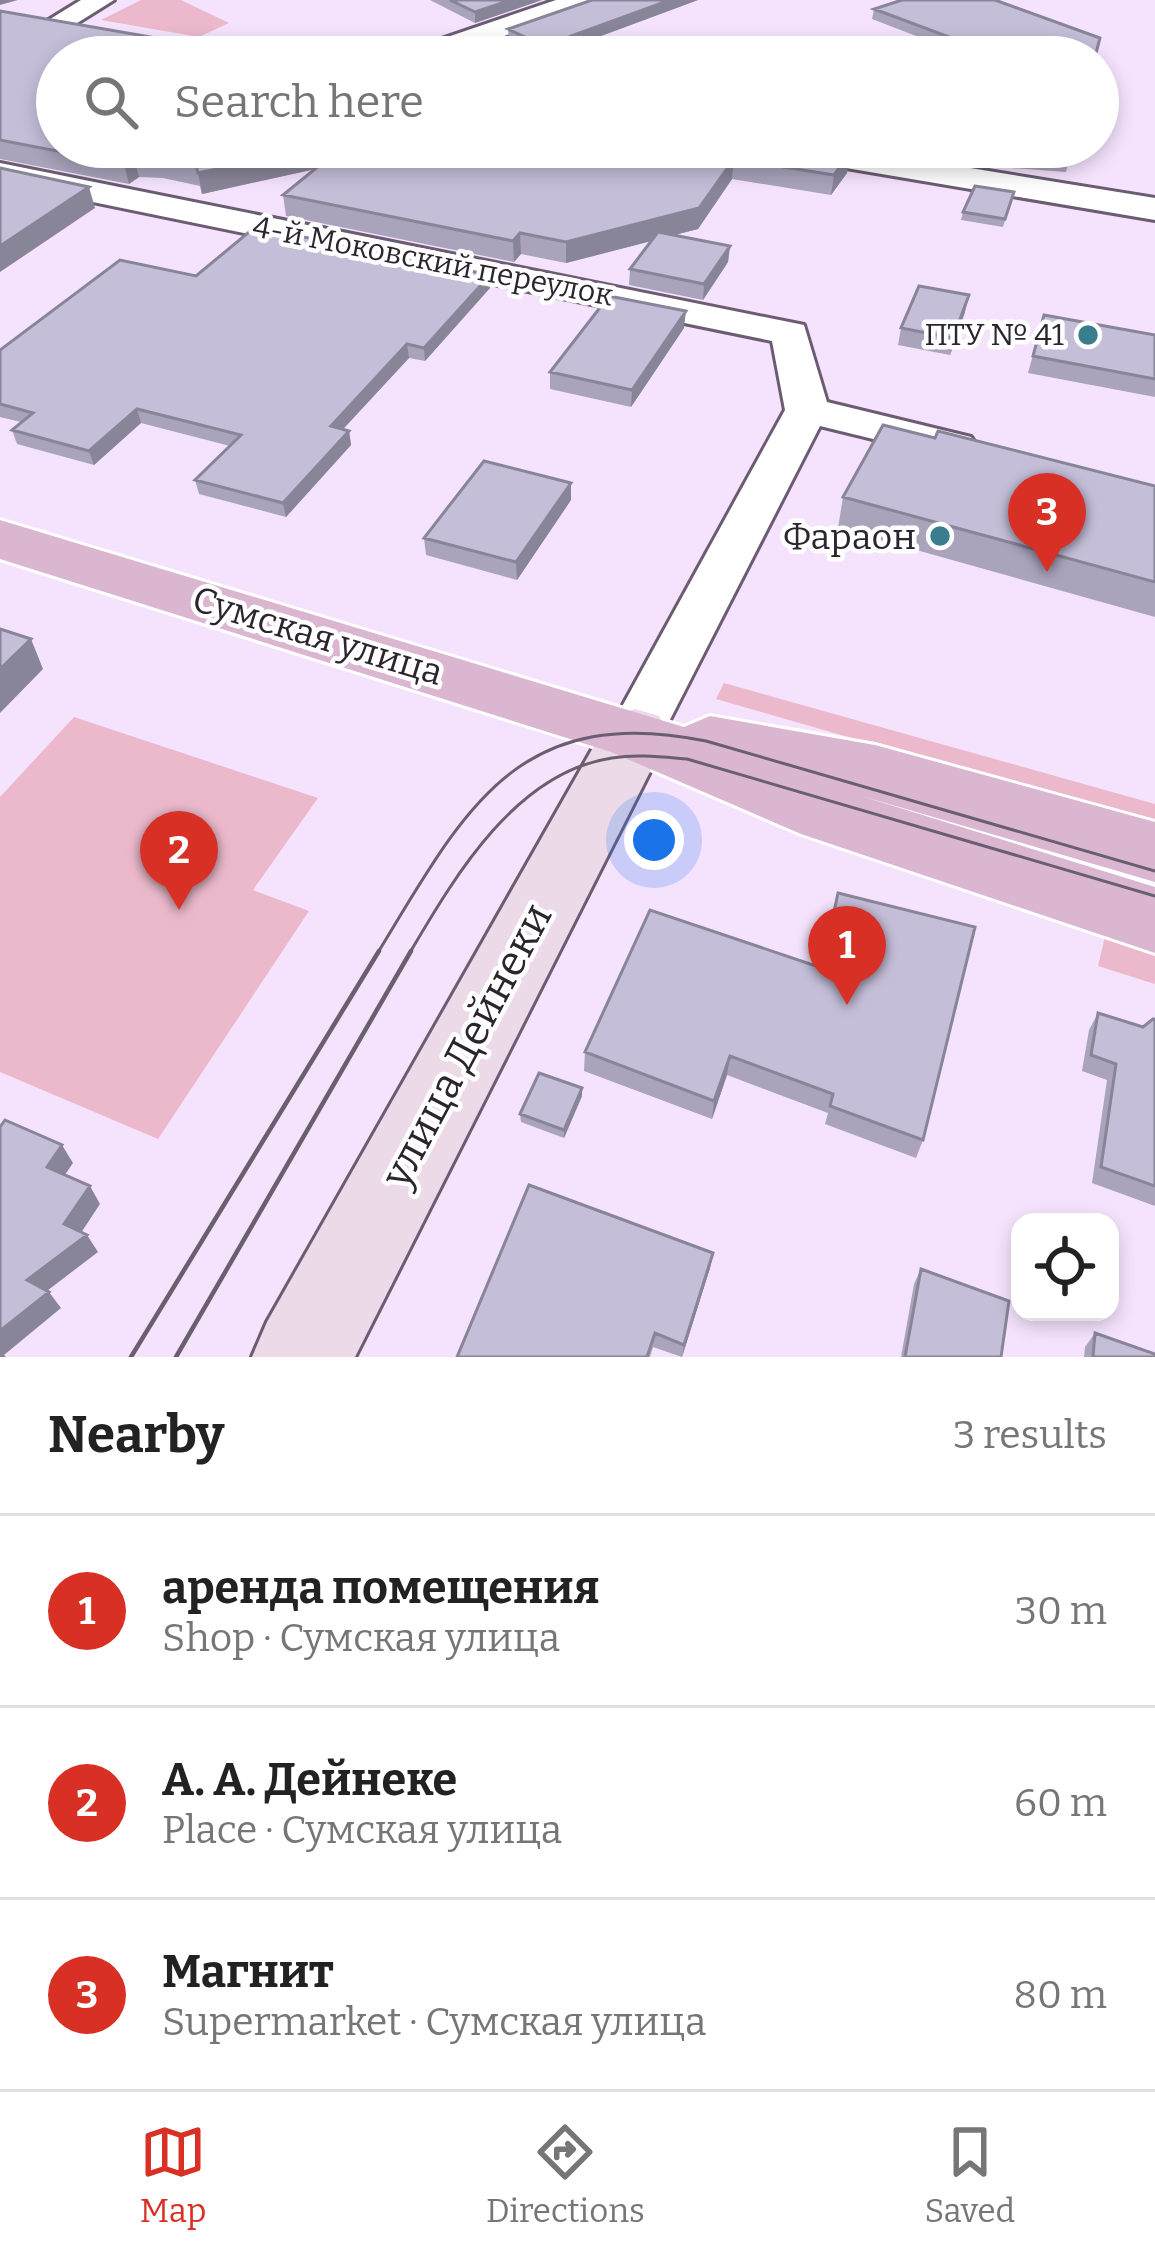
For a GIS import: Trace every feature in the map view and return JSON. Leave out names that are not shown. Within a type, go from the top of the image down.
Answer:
[{"type":"main road","name":"Сумская улица","points":[[0,538],[635,734],[731,781],[872,832],[1155,920]]},
{"type":"main road","name":"Сумская улица","points":[[635,734],[744,745],[874,772],[1155,851]]},
{"type":"main road","name":"улица Дейнеки","points":[[302,1357],[635,734]]},
{"type":"street","points":[[56,24],[101,0]]},
{"type":"street","points":[[477,36],[582,0]]},
{"type":"street","points":[[19,18],[100,32]]},
{"type":"street","points":[[908,168],[1155,209]]},
{"type":"street","name":"4-й Моковский переулок","points":[[0,173],[790,333],[807,410]]},
{"type":"street","points":[[635,734],[807,410],[1006,459]]},
{"type":"shaded area","points":[[141,0],[181,0],[229,23],[193,36],[101,20]]},
{"type":"shaded area","points":[[724,683],[1155,804],[1155,825],[716,699]]},
{"type":"shaded area","points":[[74,717],[318,798],[253,890],[309,911],[158,1139],[0,1072],[0,797]]},
{"type":"shaded area","points":[[1107,928],[1155,943],[1155,984],[1098,966]]},
{"type":"building","points":[[450,0],[511,0],[475,12]]},
{"type":"building","points":[[592,0],[670,0],[571,36],[523,36],[508,29]]},
{"type":"building","points":[[902,0],[995,0],[1094,36],[947,36],[874,9]]},
{"type":"building","points":[[0,11],[145,36],[36,36],[36,147],[0,140]]},
{"type":"building","points":[[0,168],[89,187],[0,246]]},
{"type":"building","points":[[316,168],[728,168],[699,208],[566,242],[520,233],[513,241],[283,195]]},
{"type":"building","points":[[790,168],[839,168],[834,175]]},
{"type":"building","points":[[975,186],[1014,192],[1005,219],[963,212]]},
{"type":"building","points":[[255,227],[490,275],[424,348],[407,344],[331,426],[349,431],[283,503],[195,480],[241,435],[137,409],[89,451],[12,430],[33,413],[0,404],[0,350],[120,260],[196,276]]},
{"type":"building","points":[[658,232],[730,246],[704,284],[630,269]]},
{"type":"building","points":[[919,286],[969,295],[953,338],[901,328]]},
{"type":"building","points":[[609,296],[686,311],[632,390],[550,372]]},
{"type":"building","points":[[1044,315],[1155,335],[1155,379],[1033,356]]},
{"type":"building","points":[[883,425],[935,438],[938,431],[1155,486],[1155,582],[843,497]]},
{"type":"building","points":[[484,461],[571,483],[516,562],[424,538]]},
{"type":"building","points":[[0,629],[31,639],[0,669]]},
{"type":"building","points":[[838,893],[975,927],[923,1140],[830,1106],[833,1094],[730,1056],[714,1101],[585,1052],[650,910],[822,968]]},
{"type":"building","points":[[1098,1013],[1143,1027],[1155,1019],[1155,1186],[1101,1167],[1116,1064],[1091,1055]]},
{"type":"building","points":[[539,1073],[582,1088],[564,1130],[520,1114]]},
{"type":"building","points":[[5,1120],[62,1145],[47,1167],[90,1186],[64,1224],[87,1235],[27,1280],[49,1292],[0,1331],[0,1127]]},
{"type":"building","points":[[529,1185],[713,1253],[684,1345],[655,1333],[647,1357],[457,1357]]},
{"type":"building","points":[[921,1269],[1009,1301],[1001,1357],[905,1357]]},
{"type":"building","points":[[1095,1333],[1155,1354],[1155,1357],[1093,1357]]},
{"type":"tram line","points":[[377,954],[469,814],[502,780],[541,754],[586,738],[641,733],[706,741],[1155,871]]},
{"type":"tram line","points":[[409,954],[467,862],[517,806],[577,767],[621,757],[687,759],[1155,896]]},
{"type":"tram line","points":[[131,1357],[379,951]]},
{"type":"tram line","points":[[176,1357],[411,951]]},
{"type":"place","name":"ПТУ № 41","points":[[1088,335]]},
{"type":"place","name":"Фараон","points":[[940,536]]},
{"type":"place","name":"Магнит","points":[[1047,572]]},
{"type":"place","name":"А. А. Дейнеке","points":[[179,910]]},
{"type":"place","name":"аренда помещения","points":[[847,1005]]}]
